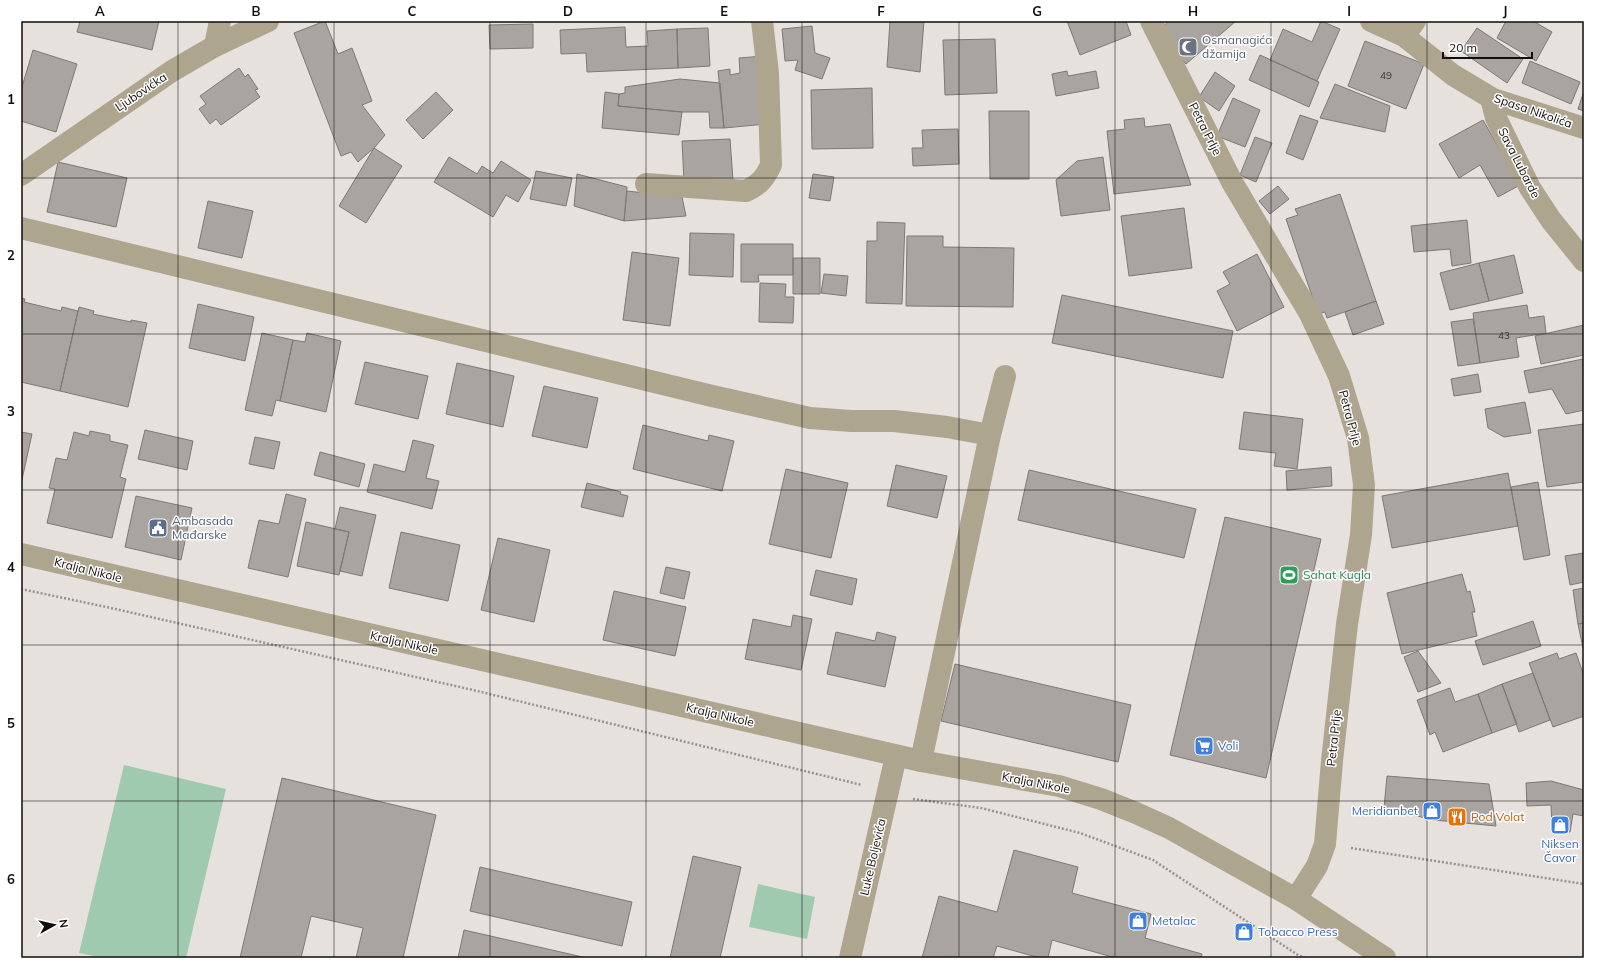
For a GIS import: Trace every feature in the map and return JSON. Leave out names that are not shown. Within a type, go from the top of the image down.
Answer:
[{"type":"street","points":[[214,46],[220,21]]},
{"type":"street","name":"Ljubovićka","points":[[21,175],[172,71],[214,46],[268,21]]},
{"type":"street","points":[[646,184],[746,191],[757,186],[766,176],[771,165],[768,73],[762,21]]},
{"type":"street","name":"Petra Prlje","points":[[1152,21],[1232,182],[1310,314],[1339,376],[1358,438],[1364,485],[1361,535],[1347,624],[1332,761],[1325,844],[1317,866],[1296,899]]},
{"type":"street","name":"Spasa Nikolića","points":[[1371,21],[1410,28],[1453,75],[1493,99],[1584,128]]},
{"type":"street","name":"Sava Lubarde","points":[[1493,99],[1492,102],[1494,112],[1530,188],[1551,220],[1584,261]]},
{"type":"street","points":[[22,229],[708,395],[810,418],[851,421],[894,421],[947,427],[990,435]]},
{"type":"street","points":[[921,761],[990,435],[1005,376]]},
{"type":"street","name":"Kralja Nikole","points":[[21,554],[128,580],[896,756],[1059,786],[1101,799],[1169,828],[1296,899],[1385,958]]},
{"type":"street","name":"Luke Boljevića","points":[[850,958],[896,756]]},
{"type":"path","points":[[21,589],[473,690],[841,780]]},
{"type":"path","points":[[908,798],[981,808],[1080,833],[1153,860],[1298,955],[1305,958]]},
{"type":"path","points":[[1325,844],[1584,884]]},
{"type":"green space","points":[[124,765],[226,789],[186,958],[102,958],[79,953]]},
{"type":"green space","points":[[758,884],[815,897],[807,939],[749,927]]},
{"type":"building","points":[[80,21],[159,21],[152,50],[77,32]]},
{"type":"building","points":[[325,21],[338,54],[352,48],[372,101],[362,105],[385,135],[375,147],[358,162],[351,152],[341,156],[294,33]]},
{"type":"building","points":[[890,21],[924,21],[920,72],[887,67]]},
{"type":"building","points":[[1067,21],[1126,21],[1131,35],[1080,55]]},
{"type":"building","name":"Osmanagića džamija","points":[[1169,21],[1236,21],[1186,64],[1158,31]]},
{"type":"building","points":[[1321,21],[1340,29],[1317,81],[1270,60],[1283,29],[1312,42]]},
{"type":"building","points":[[1506,21],[1533,21],[1552,32],[1536,61],[1497,38]]},
{"type":"building","points":[[533,24],[533,48],[490,49],[489,25]]},
{"type":"building","points":[[812,26],[815,53],[830,58],[822,79],[795,70],[798,60],[785,61],[782,29]]},
{"type":"building","points":[[625,27],[626,47],[648,46],[647,31],[677,29],[678,68],[587,72],[586,53],[561,54],[560,30]]},
{"type":"building","points":[[708,28],[710,66],[678,68],[677,29]]},
{"type":"building","points":[[1477,28],[1523,59],[1507,83],[1461,51]]},
{"type":"building","points":[[995,39],[997,93],[945,95],[943,40]]},
{"type":"building","points":[[1365,41],[1424,64],[1406,109],[1348,86]]},
{"type":"building","points":[[33,50],[77,64],[56,132],[21,121],[21,90]]},
{"type":"building","points":[[1260,55],[1319,82],[1309,107],[1249,80]]},
{"type":"building","points":[[763,56],[766,124],[724,128],[718,71],[730,69],[730,75],[740,73],[739,58]]},
{"type":"building","points":[[1530,61],[1580,82],[1571,104],[1522,83]]},
{"type":"building","points":[[239,68],[245,77],[248,74],[258,89],[255,90],[260,97],[221,125],[216,119],[210,124],[199,109],[206,104],[200,96]]},
{"type":"building","points":[[1067,71],[1068,76],[1096,71],[1099,88],[1056,96],[1052,74]]},
{"type":"building","points":[[1215,72],[1235,86],[1219,111],[1199,97]]},
{"type":"building","points":[[680,79],[720,83],[724,128],[710,128],[709,112],[682,112],[618,106],[619,94],[625,93],[625,87]]},
{"type":"building","points":[[1335,84],[1390,106],[1385,132],[1320,118]]},
{"type":"building","points":[[872,88],[873,148],[812,149],[811,90]]},
{"type":"building","points":[[1584,91],[1584,111],[1578,109]]},
{"type":"building","points":[[436,92],[453,110],[423,139],[406,120]]},
{"type":"building","points":[[605,92],[619,94],[618,106],[682,112],[679,135],[602,128]]},
{"type":"building","points":[[1233,98],[1260,110],[1245,147],[1217,136]]},
{"type":"building","points":[[989,111],[1029,111],[1029,179],[990,179]]},
{"type":"building","points":[[1300,115],[1318,121],[1303,160],[1286,153]]},
{"type":"building","points":[[1144,118],[1145,127],[1170,124],[1191,185],[1114,194],[1107,131],[1125,129],[1124,120]]},
{"type":"building","points":[[1483,120],[1520,185],[1498,197],[1480,165],[1459,178],[1439,144]]},
{"type":"building","points":[[958,129],[959,164],[913,166],[912,148],[923,148],[922,130]]},
{"type":"building","points":[[1255,137],[1272,143],[1256,182],[1240,175]]},
{"type":"building","points":[[730,139],[733,180],[684,182],[682,141]]},
{"type":"building","points":[[374,148],[402,166],[366,223],[339,206]]},
{"type":"building","points":[[449,157],[477,174],[482,166],[493,173],[501,161],[531,180],[518,202],[506,195],[493,217],[434,182]]},
{"type":"building","points":[[1103,157],[1110,210],[1061,216],[1056,180],[1077,161]]},
{"type":"building","points":[[58,162],[127,178],[116,227],[47,212]]},
{"type":"building","points":[[536,171],[572,178],[566,206],[530,199]]},
{"type":"building","points":[[577,174],[627,187],[624,221],[574,206]]},
{"type":"building","points":[[813,174],[834,177],[830,201],[809,198]]},
{"type":"building","points":[[1278,186],[1289,199],[1270,214],[1259,201]]},
{"type":"building","points":[[627,191],[682,197],[686,216],[624,221]]},
{"type":"building","points":[[1340,194],[1376,301],[1327,318],[1325,312],[1318,314],[1286,219],[1298,215],[1295,209]]},
{"type":"building","points":[[208,201],[253,211],[242,258],[198,248]]},
{"type":"building","points":[[1184,208],[1192,268],[1129,276],[1121,216]]},
{"type":"building","points":[[1467,220],[1471,263],[1452,266],[1450,249],[1414,252],[1411,226]]},
{"type":"building","points":[[877,222],[905,223],[902,304],[866,303],[867,241],[877,241]]},
{"type":"building","points":[[690,233],[734,234],[733,277],[689,275]]},
{"type":"building","points":[[907,236],[943,236],[943,247],[1014,248],[1013,307],[906,306]]},
{"type":"building","points":[[741,244],[793,244],[793,275],[758,275],[759,282],[741,282]]},
{"type":"building","points":[[632,252],[679,258],[670,326],[623,320]]},
{"type":"building","points":[[1257,254],[1284,307],[1237,331],[1217,291],[1230,284],[1223,272]]},
{"type":"building","points":[[1514,255],[1523,293],[1489,301],[1479,263]]},
{"type":"building","points":[[793,258],[820,258],[820,294],[793,294]]},
{"type":"building","points":[[1479,263],[1489,301],[1450,310],[1440,273]]},
{"type":"building","points":[[824,274],[848,276],[846,296],[821,293]]},
{"type":"building","points":[[760,283],[786,284],[785,297],[794,297],[793,323],[759,322]]},
{"type":"building","points":[[1062,295],[1233,331],[1223,378],[1052,343]]},
{"type":"building","points":[[21,298],[25,299],[24,302],[61,311],[62,307],[78,311],[60,391],[21,382]]},
{"type":"building","points":[[1376,301],[1384,324],[1353,335],[1345,312]]},
{"type":"building","points":[[198,304],[254,317],[245,361],[189,348]]},
{"type":"building","points":[[1527,305],[1529,318],[1544,316],[1546,333],[1516,338],[1519,357],[1480,363],[1473,313]]},
{"type":"building","points":[[79,307],[94,311],[93,314],[131,322],[131,320],[147,323],[128,407],[60,391]]},
{"type":"building","points":[[1473,319],[1480,363],[1458,366],[1451,322]]},
{"type":"building","points":[[1584,325],[1584,355],[1541,364],[1535,336]]},
{"type":"building","points":[[262,333],[293,340],[280,401],[276,400],[272,416],[245,410]]},
{"type":"building","points":[[307,333],[341,341],[326,412],[280,401],[293,340],[305,342]]},
{"type":"building","points":[[1583,359],[1584,410],[1566,414],[1552,389],[1529,393],[1524,371]]},
{"type":"building","points":[[365,362],[428,376],[418,419],[355,404]]},
{"type":"building","points":[[457,363],[514,376],[503,427],[446,414]]},
{"type":"building","points":[[1478,374],[1481,392],[1454,396],[1451,379]]},
{"type":"building","points":[[544,386],[598,398],[587,448],[532,436]]},
{"type":"building","points":[[1525,402],[1531,433],[1504,437],[1488,428],[1485,409]]},
{"type":"building","points":[[1244,412],[1303,419],[1297,469],[1274,466],[1276,453],[1239,449]]},
{"type":"building","points":[[1584,424],[1584,482],[1547,487],[1538,430]]},
{"type":"building","points":[[643,425],[708,441],[709,435],[734,441],[722,491],[633,469]]},
{"type":"building","points":[[145,430],[193,441],[187,470],[138,459]]},
{"type":"building","points":[[90,431],[110,435],[110,441],[128,445],[120,477],[126,479],[112,538],[47,523],[55,489],[49,488],[56,458],[67,460],[74,432],[89,436]]},
{"type":"building","points":[[21,432],[32,434],[21,484]]},
{"type":"building","points":[[255,437],[280,442],[274,469],[249,464]]},
{"type":"building","points":[[413,440],[434,445],[426,478],[439,481],[432,509],[367,492],[374,464],[405,472]]},
{"type":"building","points":[[320,452],[365,464],[359,487],[314,475]]},
{"type":"building","points":[[896,465],[947,476],[937,518],[887,506]]},
{"type":"building","points":[[1331,467],[1332,486],[1287,490],[1286,471]]},
{"type":"building","points":[[786,469],[848,483],[831,558],[769,544]]},
{"type":"building","points":[[1029,470],[1196,509],[1184,558],[1018,520]]},
{"type":"building","points":[[1508,473],[1518,526],[1392,548],[1382,496]]},
{"type":"building","points":[[1538,482],[1550,555],[1524,560],[1511,487]]},
{"type":"building","points":[[587,483],[621,492],[620,494],[628,496],[623,517],[581,507]]},
{"type":"building","points":[[286,494],[306,499],[288,577],[248,568],[259,520],[279,524]]},
{"type":"building","name":"Ambasada Mađarske","points":[[136,496],[192,508],[181,560],[125,547]]},
{"type":"building","points":[[340,507],[376,515],[362,576],[340,571],[349,532],[335,529]]},
{"type":"building","points":[[1225,517],[1321,539],[1266,778],[1170,755]]},
{"type":"building","points":[[306,522],[349,532],[339,575],[297,566]]},
{"type":"building","points":[[401,532],[460,545],[448,601],[389,588]]},
{"type":"building","points":[[498,538],[550,550],[534,622],[481,610]]},
{"type":"building","points":[[1584,553],[1584,582],[1570,585],[1565,556]]},
{"type":"building","points":[[666,567],[690,572],[684,599],[660,593]]},
{"type":"building","points":[[816,570],[857,579],[852,605],[810,595]]},
{"type":"building","points":[[1462,574],[1467,592],[1470,591],[1475,612],[1472,612],[1477,636],[1402,654],[1387,593]]},
{"type":"building","points":[[1584,588],[1584,623],[1578,624],[1573,590]]},
{"type":"building","points":[[614,591],[686,607],[675,656],[603,640]]},
{"type":"building","points":[[793,615],[812,619],[801,670],[745,659],[753,619],[791,627]]},
{"type":"building","points":[[1533,621],[1541,646],[1483,665],[1475,641]]},
{"type":"building","points":[[1584,623],[1584,648],[1583,648],[1578,624]]},
{"type":"building","points":[[836,632],[875,641],[877,632],[896,637],[885,687],[827,674]]},
{"type":"building","points":[[1418,651],[1441,683],[1418,692],[1404,657]]},
{"type":"building","points":[[1557,653],[1559,659],[1576,653],[1584,676],[1584,716],[1553,727],[1529,663]]},
{"type":"building","points":[[955,664],[1131,705],[1118,762],[941,721]]},
{"type":"building","points":[[1533,673],[1550,720],[1519,732],[1502,684]]},
{"type":"building","points":[[1502,684],[1517,724],[1492,733],[1478,694]]},
{"type":"building","points":[[1450,688],[1455,702],[1478,694],[1492,733],[1443,752],[1435,732],[1430,735],[1417,700]]},
{"type":"building","points":[[1387,776],[1489,784],[1496,826],[1434,820],[1384,808]]},
{"type":"building","points":[[282,778],[436,815],[403,958],[356,958],[363,928],[311,916],[301,958],[240,958]]},
{"type":"building","points":[[1551,781],[1584,790],[1584,816],[1573,814],[1570,832],[1552,829],[1551,805],[1527,806],[1526,783]]},
{"type":"building","points":[[1014,850],[1078,867],[1072,893],[1151,914],[1145,938],[1202,954],[1201,958],[1116,958],[1052,940],[1048,958],[1040,958],[997,946],[993,958],[922,958],[939,896],[997,912]]},
{"type":"building","points":[[693,856],[741,867],[720,958],[670,958]]},
{"type":"building","points":[[480,867],[632,902],[622,946],[470,911]]},
{"type":"building","points":[[464,930],[587,958],[458,958]]},
{"type":"place","name":"Osmanagića džamija","points":[[1188,47]]},
{"type":"place","name":"Ambasada Mađarske","points":[[158,528]]},
{"type":"place","name":"Sahat Kugla","points":[[1289,575]]},
{"type":"place","name":"Voli","points":[[1204,746]]},
{"type":"place","name":"Meridianbet","points":[[1432,811]]},
{"type":"place","name":"Pod Volat","points":[[1457,817]]},
{"type":"place","name":"Niksen Čavor","points":[[1560,825]]},
{"type":"place","name":"Metalac","points":[[1138,921]]},
{"type":"place","name":"Tobacco Press","points":[[1244,932]]}]
